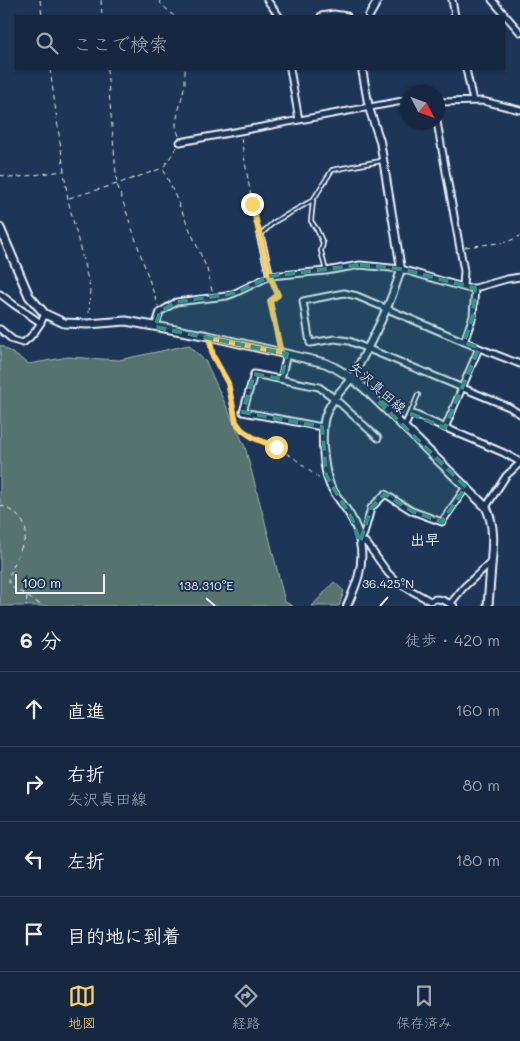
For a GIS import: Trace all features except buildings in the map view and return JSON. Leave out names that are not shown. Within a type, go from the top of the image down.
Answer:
[{"type":"main road","name":"矢沢真田線","points":[[0,228],[29,296],[45,314],[64,322],[88,324],[126,321],[209,336],[325,363],[343,371],[364,388],[486,507],[492,521],[493,531],[488,606]]},
{"type":"street","points":[[267,0],[277,15]]},
{"type":"street","points":[[370,15],[378,0]]},
{"type":"street","points":[[452,0],[455,15]]},
{"type":"street","points":[[492,0],[520,32]]},
{"type":"street","points":[[328,15],[341,15]]},
{"type":"street","points":[[290,70],[299,120]]},
{"type":"street","points":[[347,606],[360,572],[360,542],[352,519],[326,475],[322,427],[334,398],[352,378],[367,348],[386,308],[401,269],[380,141],[369,108],[362,70]]},
{"type":"street","points":[[466,70],[473,101]]},
{"type":"street","points":[[445,102],[483,101],[520,110]]},
{"type":"street","points":[[180,142],[400,102]]},
{"type":"street","points":[[438,130],[464,271],[463,287]]},
{"type":"street","points":[[260,235],[270,276]]},
{"type":"street","points":[[155,327],[160,312],[176,302],[236,293],[270,276],[326,271],[360,264],[401,269],[463,287],[475,288],[507,278],[520,278]]},
{"type":"street","points":[[464,342],[473,316],[475,288]]},
{"type":"street","points":[[520,364],[344,292],[303,301],[310,343],[335,339],[348,341],[462,387],[509,407],[520,414]]},
{"type":"street","points":[[0,294],[41,324]]},
{"type":"street","points":[[0,329],[13,340],[23,343],[30,338],[41,324],[45,314]]},
{"type":"street","points":[[445,428],[479,348]]},
{"type":"street","points":[[281,379],[284,354]]},
{"type":"street","points":[[322,427],[243,412],[254,374],[319,387],[378,438]]},
{"type":"street","points":[[404,428],[411,413],[504,453],[520,463],[506,476],[486,507]]},
{"type":"street","points":[[360,542],[371,508],[385,494],[412,511],[442,522],[466,487]]},
{"type":"street","points":[[360,542],[365,542],[368,545],[388,573],[398,583],[429,603],[434,598],[439,598],[452,605],[464,587],[491,562]]},
{"type":"lane","points":[[326,271],[322,251],[323,243],[311,221],[313,200],[332,170],[383,161]]},
{"type":"lane","points":[[260,235],[274,222],[313,200]]},
{"type":"lane","points":[[411,413],[418,395]]},
{"type":"path","points":[[40,0],[42,15]]},
{"type":"path","points":[[101,0],[102,15]]},
{"type":"path","points":[[159,0],[173,15]]},
{"type":"path","points":[[50,70],[68,198],[90,288],[88,324]]},
{"type":"path","points":[[107,70],[117,184],[160,312]]},
{"type":"path","points":[[68,198],[164,168],[180,142],[176,128],[185,84],[185,70]]},
{"type":"path","points":[[240,131],[252,204],[260,235]]},
{"type":"path","points":[[164,168],[207,269],[212,297]]},
{"type":"path","points":[[0,175],[12,178],[64,170]]},
{"type":"path","points":[[460,248],[507,242],[520,236]]},
{"type":"path","points":[[270,276],[278,295],[270,301],[284,354]]},
{"type":"path","points":[[209,336],[213,356],[228,383],[236,422],[242,430],[294,458],[326,485],[331,486]]},
{"type":"path","points":[[0,505],[22,519],[27,529],[26,536],[8,579],[9,583],[12,588],[43,606]]},
{"type":"path","points":[[12,588],[27,595],[26,606]]},
{"type":"highlighted area","points":[[360,265],[401,269],[475,288],[473,316],[464,342],[479,348],[445,428],[377,400],[466,487],[442,522],[412,511],[385,494],[371,508],[360,542],[352,519],[326,475],[322,427],[243,412],[254,374],[281,379],[287,354],[155,327],[160,312],[176,302],[235,293],[270,276]]},
{"type":"green space","points":[[0,345],[29,364],[68,357],[119,360],[189,345],[206,362],[245,447],[285,602],[293,606],[0,606]]},
{"type":"green space","points":[[334,582],[344,591],[339,606],[312,606]]},
{"type":"district","name":"出早","points":[[425,539]]},
{"type":"route","points":[[252,204],[270,276],[278,295],[270,301],[281,353],[209,336],[213,356],[228,383],[236,422],[242,430],[254,438],[276,447]]}]
